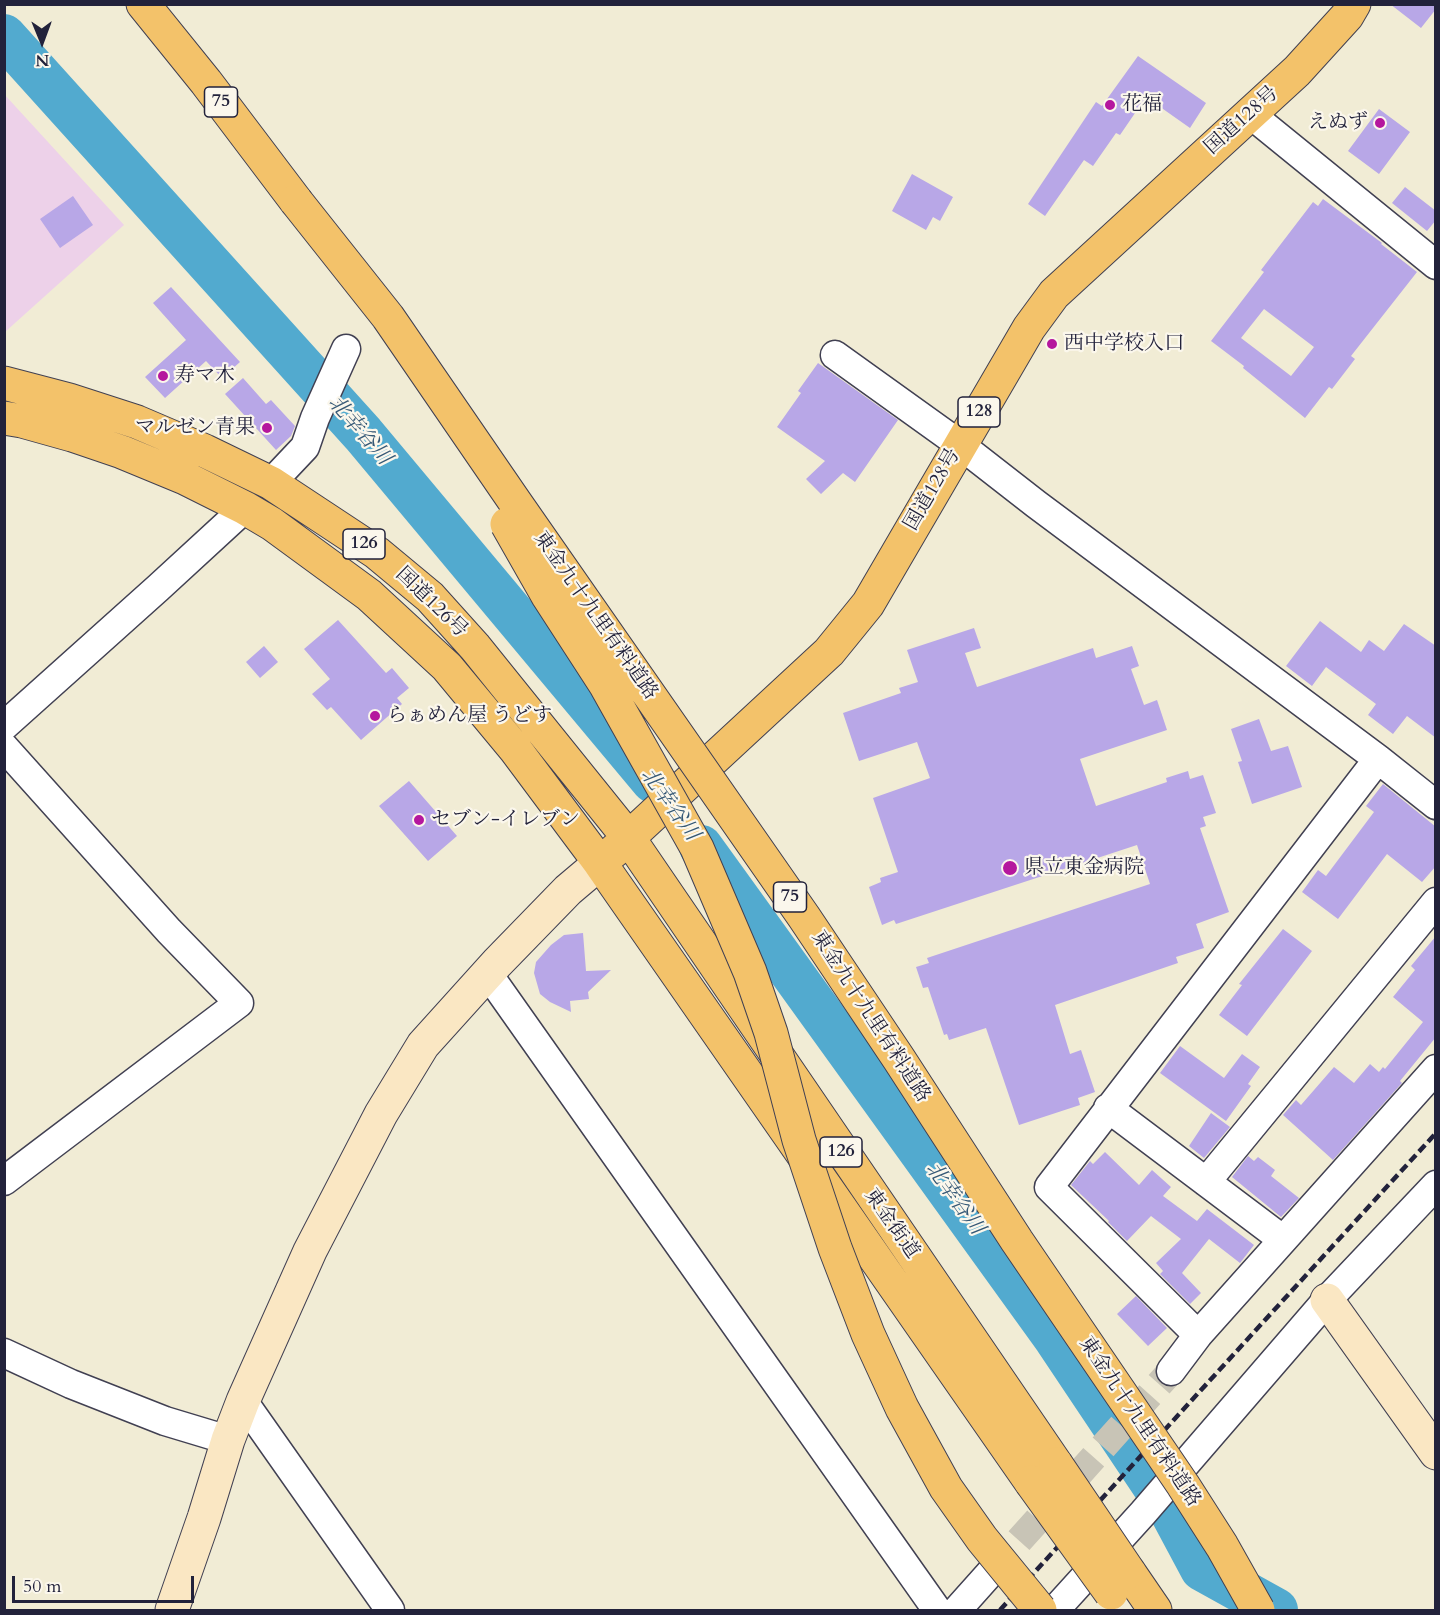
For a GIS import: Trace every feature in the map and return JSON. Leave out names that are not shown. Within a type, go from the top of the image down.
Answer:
[{"type":"main road","name":"東金九十九里有料道路","points":[[143,4],[388,316],[521,512],[804,917],[1029,1260],[1189,1494],[1222,1546],[1258,1611]]},
{"type":"main road","name":"国道128号","points":[[600,863],[829,652],[868,604],[959,444],[1029,328],[1054,294],[1297,71],[1347,16],[1354,4]]},
{"type":"main road","name":"東金九十九里有料道路","points":[[296,201],[497,508],[548,596],[605,684],[697,848],[750,972],[771,1033],[799,1140],[835,1248],[868,1334],[902,1408],[946,1488],[982,1539],[1040,1611]]},
{"type":"main road","name":"国道126号","points":[[4,383],[69,400],[137,422],[205,451],[272,483],[377,553],[430,597],[482,656],[628,837]]},
{"type":"main road","name":"国道126号","points":[[4,418],[42,427],[122,452],[185,478],[272,524],[369,595],[447,667],[515,749],[600,863]]},
{"type":"main road","name":"東金街道","points":[[628,837],[843,1155],[1121,1592],[1155,1611]]},
{"type":"main road","name":"東金街道","points":[[600,863],[1044,1473]]},
{"type":"street","points":[[1249,113],[1436,265]]},
{"type":"street","points":[[272,483],[305,447],[315,418],[346,350]]},
{"type":"street","points":[[835,355],[959,444],[1436,805]]},
{"type":"street","points":[[4,726],[245,508]]},
{"type":"street","points":[[4,747],[169,931],[239,1004],[4,1181]]},
{"type":"street","points":[[1198,1335],[1049,1187],[1378,759]]},
{"type":"street","points":[[172,1611],[243,1401],[309,1251],[381,1113],[423,1045],[568,890],[600,863]]},
{"type":"street","points":[[1206,1182],[1436,902]]},
{"type":"street","points":[[488,974],[937,1611]]},
{"type":"street","points":[[1172,1371],[1198,1335],[1436,1069]]},
{"type":"street","points":[[1108,1108],[1282,1239]]},
{"type":"street","points":[[1055,1611],[1327,1300],[1436,1185]]},
{"type":"street","points":[[1327,1300],[1436,1453]]},
{"type":"street","points":[[4,1353],[71,1384],[165,1421],[228,1440]]},
{"type":"street","points":[[243,1401],[390,1611]]},
{"type":"street","points":[[957,1611],[991,1572]]},
{"type":"shaded area","points":[[4,94],[124,225],[5,332],[4,332]]},
{"type":"building","points":[[1390,4],[1436,4],[1436,9],[1421,28]]},
{"type":"building","points":[[1138,56],[1206,103],[1190,128],[1146,97],[1120,135],[1116,133],[1093,166],[1084,160],[1045,216],[1028,204],[1096,102],[1102,106]]},
{"type":"building","points":[[1379,109],[1410,132],[1379,174],[1348,151]]},
{"type":"building","points":[[912,174],[953,197],[940,221],[933,217],[926,230],[892,211]]},
{"type":"building","points":[[1405,187],[1436,211],[1436,220],[1427,231],[1392,203]]},
{"type":"building","points":[[73,196],[93,225],[60,248],[40,219]]},
{"type":"building","points":[[1323,199],[1417,272],[1351,356],[1355,359],[1332,389],[1329,387],[1305,418],[1211,341],[1264,272],[1261,270],[1313,202],[1318,206]],"holes":[[[1264,309],[1314,347],[1291,376],[1241,338]]]},
{"type":"building","points":[[171,287],[240,362],[222,378],[206,361],[165,398],[145,377],[186,340],[153,303]]},
{"type":"building","points":[[818,363],[898,420],[855,482],[843,473],[821,494],[806,479],[825,461],[777,427],[801,393],[798,391]]},
{"type":"building","points":[[243,378],[266,404],[271,400],[295,426],[291,436],[276,450],[225,394]]},
{"type":"building","points":[[338,620],[386,673],[392,668],[409,688],[397,698],[402,704],[361,740],[331,707],[327,710],[312,694],[330,679],[304,649]]},
{"type":"building","points":[[1320,621],[1361,652],[1369,640],[1384,651],[1404,624],[1436,646],[1436,738],[1407,716],[1393,734],[1368,715],[1376,704],[1326,667],[1312,686],[1286,666]]},
{"type":"building","points":[[974,628],[981,648],[965,653],[977,687],[1093,648],[1096,658],[1132,646],[1139,666],[1131,669],[1144,705],[1157,700],[1167,730],[1080,759],[1096,806],[1167,782],[1166,778],[1188,771],[1190,779],[1203,775],[1216,813],[1203,817],[1206,826],[1200,828],[1229,912],[1196,924],[1204,948],[1176,957],[1178,963],[1055,1005],[1070,1054],[1081,1050],[1095,1092],[1078,1098],[1080,1105],[1019,1125],[986,1028],[949,1040],[947,1034],[944,1035],[928,987],[923,988],[916,967],[929,963],[927,958],[1150,884],[1137,845],[896,924],[894,920],[882,925],[869,887],[881,882],[880,878],[898,872],[873,798],[930,778],[917,742],[859,761],[843,713],[901,693],[899,688],[918,682],[907,650]]},
{"type":"building","points":[[264,646],[278,662],[260,678],[246,662]]},
{"type":"building","points":[[1259,719],[1271,751],[1288,746],[1302,787],[1252,804],[1238,762],[1242,761],[1231,729]]},
{"type":"building","points":[[409,781],[457,836],[428,861],[379,806]]},
{"type":"building","points":[[1383,784],[1436,827],[1436,866],[1422,882],[1387,854],[1338,919],[1302,892],[1318,870],[1326,876],[1374,812],[1366,806]]},
{"type":"building","points":[[1283,929],[1312,951],[1247,1036],[1219,1015],[1242,985],[1239,984]]},
{"type":"building","points":[[583,933],[586,971],[611,970],[588,992],[589,999],[570,1001],[571,1012],[550,1002],[540,994],[534,973],[536,962],[551,945],[564,935]]},
{"type":"building","points":[[1436,936],[1436,1037],[1400,1081],[1402,1083],[1333,1160],[1283,1115],[1296,1100],[1301,1105],[1334,1067],[1354,1083],[1370,1064],[1379,1072],[1383,1067],[1385,1069],[1423,1022],[1393,997],[1415,970],[1411,966]]},
{"type":"building","points":[[1180,1046],[1224,1078],[1242,1054],[1260,1067],[1248,1084],[1251,1086],[1226,1121],[1160,1073]]},
{"type":"building","points":[[1211,1113],[1230,1127],[1204,1158],[1189,1146]]},
{"type":"building","points":[[1105,1152],[1139,1185],[1152,1170],[1171,1187],[1163,1196],[1197,1221],[1207,1209],[1254,1245],[1240,1263],[1209,1239],[1182,1273],[1201,1293],[1190,1304],[1160,1274],[1163,1271],[1156,1263],[1181,1239],[1151,1216],[1127,1241],[1071,1185],[1090,1161],[1093,1164]]},
{"type":"building","points":[[1248,1156],[1254,1161],[1258,1157],[1275,1170],[1271,1176],[1299,1198],[1281,1217],[1232,1177]]},
{"type":"building","points":[[1136,1296],[1167,1328],[1148,1346],[1117,1314]]},
{"type":"waterway","name":"北幸谷川","points":[[4,36],[363,434],[653,781]]},
{"type":"waterway","name":"北幸谷川","points":[[701,847],[1056,1339],[1171,1511],[1202,1569],[1276,1610]]},
{"type":"tunnel","points":[[991,1572],[1171,1371]]},
{"type":"railway","points":[[1000,1610],[1436,1133]]},
{"type":"place","name":"花福","points":[[1110,105]]},
{"type":"place","name":"えぬず","points":[[1380,123]]},
{"type":"place","name":"西中学校入口","points":[[1052,344]]},
{"type":"place","name":"寿マ木","points":[[163,376]]},
{"type":"place","name":"マルゼン青果","points":[[267,428]]},
{"type":"place","name":"らぁめん屋 うどす","points":[[375,716]]},
{"type":"place","name":"セブン-イレブン","points":[[419,820]]},
{"type":"place","name":"県立東金病院","points":[[1010,868]]}]
